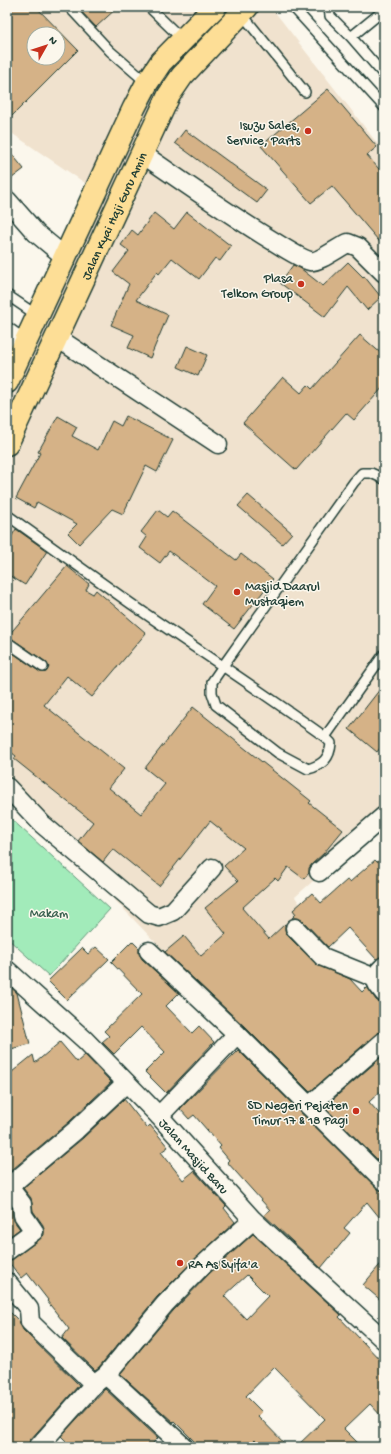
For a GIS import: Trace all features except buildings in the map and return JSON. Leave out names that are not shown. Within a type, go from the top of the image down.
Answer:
[{"type":"main road","name":"Jalan Kyai Haji Guru Amin","points":[[7,382],[15,338],[35,314],[140,77],[161,62],[178,36],[215,7]]},
{"type":"main road","name":"Jalan Kyai Haji Guru Amin","points":[[7,444],[169,95],[176,84],[213,42],[244,10]]},
{"type":"street","points":[[141,153],[251,228],[289,251],[311,261],[321,260],[332,250],[348,242],[358,247],[384,273]]},
{"type":"street","points":[[7,200],[36,233],[61,255]]},
{"type":"street","points":[[56,337],[218,444]]},
{"type":"street","points":[[7,787],[42,824],[149,914],[159,917],[173,911],[212,868]]},
{"type":"street","points":[[319,872],[384,816]]},
{"type":"street","points":[[295,928],[323,957],[379,972],[376,982],[384,993]]},
{"type":"street","points":[[149,951],[237,1034],[384,1181]]},
{"type":"street","name":"Jalan Masjid Baru","points":[[7,970],[85,1040],[159,1116],[253,1220],[382,1334]]},
{"type":"street","points":[[159,1116],[237,1034]]},
{"type":"street","points":[[309,1106],[384,1041]]},
{"type":"street","points":[[7,1251],[34,1230],[23,1215],[22,1204],[12,1191],[13,1183],[76,1130],[126,1083]]},
{"type":"street","points":[[38,1447],[100,1380],[165,1304],[203,1265],[253,1220]]},
{"type":"street","points":[[7,1282],[29,1309],[30,1322],[184,1447]]},
{"type":"lane","points":[[69,7],[110,51],[140,77]]},
{"type":"lane","points":[[150,7],[178,36]]},
{"type":"lane","points":[[293,7],[384,106]]},
{"type":"lane","points":[[329,7],[330,16],[351,37],[384,75]]},
{"type":"lane","points":[[244,10],[305,92]]},
{"type":"lane","points":[[351,37],[384,10]]},
{"type":"lane","points":[[7,295],[35,314]]},
{"type":"lane","points":[[7,515],[130,603],[223,666],[259,690],[331,742],[331,752],[319,766],[308,770],[278,753],[216,705],[212,693],[212,682],[223,666],[354,482],[362,473],[371,473],[384,479]]},
{"type":"lane","points":[[7,642],[43,667]]},
{"type":"lane","points":[[325,737],[384,654]]},
{"type":"shaded area","points":[[7,7],[271,7],[384,152],[384,818],[295,897],[307,914],[205,994],[112,897],[7,795],[7,361],[91,187],[7,130]]},
{"type":"green space","name":"Makam","points":[[9,817],[110,909],[49,976],[7,938],[7,819]]},
{"type":"place","name":"Isuzu Sales, Service, Parts","points":[[308,131]]},
{"type":"place","name":"Plasa Telkom Group","points":[[301,284]]},
{"type":"place","name":"Masjid Daarul Mustaqiem","points":[[237,592]]},
{"type":"place","name":"SD Negeri Pejaten Timur 17 & 18 Pagi","points":[[356,1111]]},
{"type":"place","name":"RA As Syifa'a","points":[[180,1263]]}]
